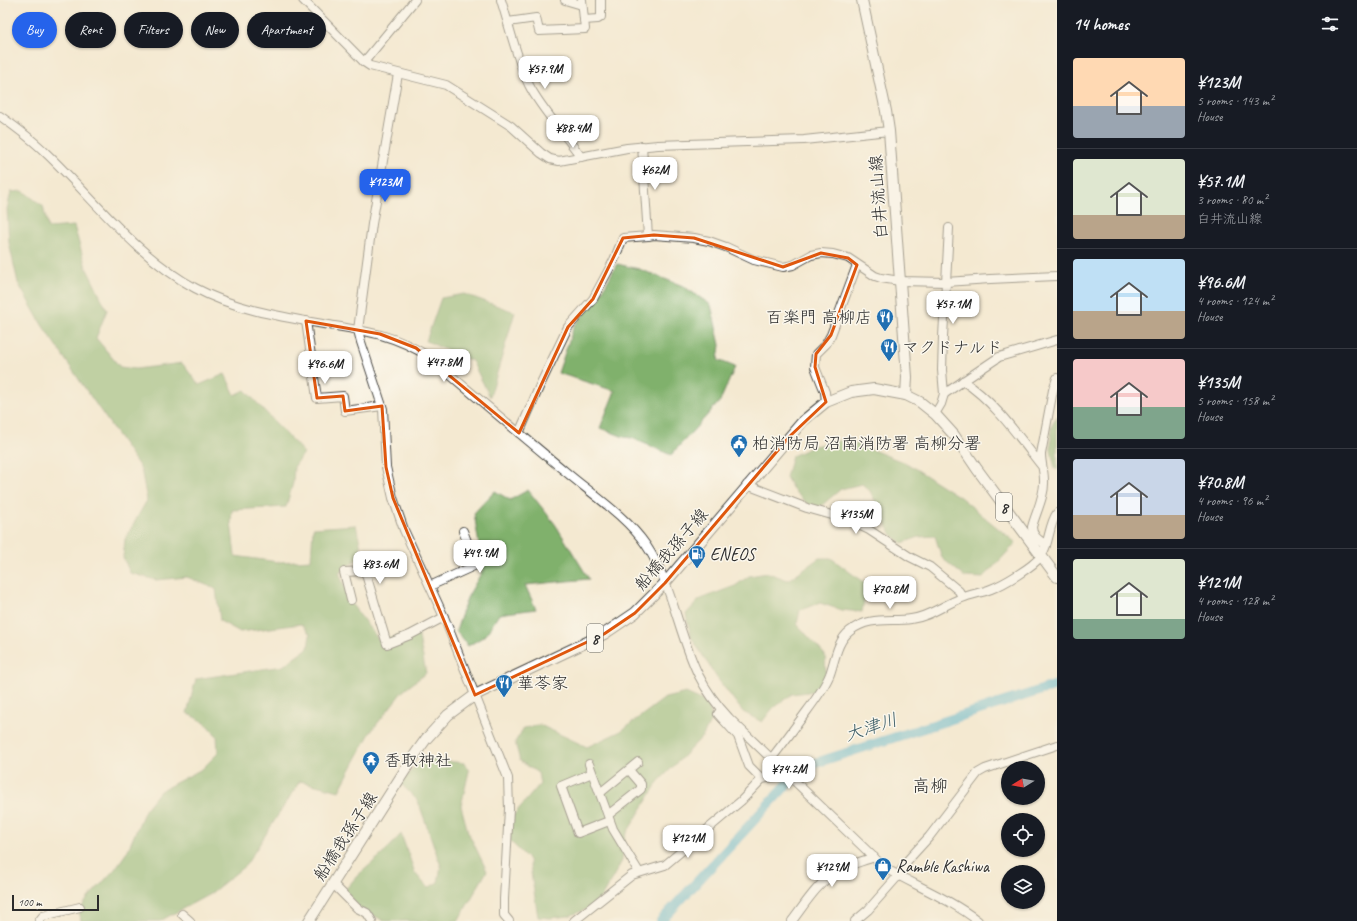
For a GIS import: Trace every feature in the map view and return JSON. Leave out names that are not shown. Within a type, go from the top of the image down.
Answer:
[{"type":"main road","name":"白井流山線","points":[[862,0],[889,131],[907,377],[906,395]]},
{"type":"main road","name":"船橋我孫子線","points":[[309,921],[426,739],[448,715],[475,695],[604,634],[635,613],[665,583],[803,421],[826,402],[840,395],[861,390],[874,389],[906,395],[920,402],[935,414],[954,435],[977,469],[1057,577]]},
{"type":"street","points":[[303,0],[364,62],[370,66],[446,85],[511,126],[540,153],[550,159],[559,161],[642,146],[804,140],[889,131]]},
{"type":"street","points":[[364,62],[415,0]]},
{"type":"street","points":[[501,0],[518,58],[530,86],[548,114],[581,157]]},
{"type":"street","points":[[508,22],[536,18],[539,31],[585,29],[582,2],[565,0]]},
{"type":"street","points":[[584,20],[598,19],[601,17],[600,0]]},
{"type":"street","points":[[398,74],[371,231],[358,330],[382,406],[385,427],[386,467],[393,498],[411,548],[444,617],[508,778],[509,809],[504,915],[510,921]]},
{"type":"street","points":[[0,116],[33,141],[47,154],[131,239],[150,256],[168,271],[195,288],[228,302],[260,312],[358,330],[394,339],[416,348],[429,357],[611,508],[640,536],[660,570],[699,676],[721,710],[885,868],[951,903],[978,921]]},
{"type":"street","points":[[642,146],[648,236]]},
{"type":"street","points":[[935,414],[941,404],[944,394],[942,370],[950,228]]},
{"type":"street","points":[[519,433],[568,327],[593,299],[624,238],[654,235],[694,238],[726,247],[754,260],[783,267],[793,265],[811,255],[821,253],[833,254],[848,258],[875,276],[900,281],[946,282],[990,278],[1057,276]]},
{"type":"street","points":[[826,402],[825,392],[815,367],[816,354],[826,344],[831,335],[857,265]]},
{"type":"street","points":[[306,321],[317,398],[343,396],[346,411],[382,406]]},
{"type":"street","points":[[944,394],[1000,357],[1057,340]]},
{"type":"street","points":[[1046,545],[1035,537],[1032,527],[1044,490],[1041,454],[1053,390],[1057,378]]},
{"type":"street","points":[[963,381],[971,386],[1012,428],[1041,465]]},
{"type":"street","points":[[747,486],[807,508],[846,519],[869,530],[930,567],[960,591],[962,597]]},
{"type":"street","points":[[771,759],[815,700],[829,676],[841,642],[850,631],[857,626],[869,622],[885,620],[912,620],[920,618],[962,597],[991,589],[1005,582],[1024,570],[1041,556],[1046,545],[1053,520],[1057,513]]},
{"type":"street","points":[[430,586],[476,565],[463,531]]},
{"type":"street","points":[[351,600],[344,572],[365,571],[387,644],[410,635],[444,617]]},
{"type":"street","points":[[721,710],[718,714],[738,736],[749,766],[762,779]]},
{"type":"street","points":[[855,921],[868,910],[898,876],[907,861],[929,837],[978,773],[984,769],[1057,745]]},
{"type":"street","points":[[600,793],[638,762]]},
{"type":"street","points":[[589,764],[613,828],[639,872]]},
{"type":"street","points":[[592,773],[561,786],[578,833],[609,818],[641,789],[641,784],[629,770]]},
{"type":"street","points":[[574,921],[632,875],[665,865],[741,801],[762,779],[787,773]]},
{"type":"street","points":[[792,921],[813,893],[829,877],[846,868],[874,857]]},
{"type":"street","points":[[333,884],[357,908],[367,913],[372,921]]},
{"type":"street","points":[[39,921],[43,916],[80,907]]},
{"type":"street","points":[[182,914],[190,921]]},
{"type":"highlighted area","points":[[654,235],[694,238],[783,267],[821,253],[848,258],[857,265],[831,335],[816,354],[815,367],[826,402],[790,436],[665,583],[635,613],[604,634],[475,695],[393,498],[386,467],[382,406],[345,411],[343,396],[317,398],[306,321],[380,334],[416,348],[519,433],[568,327],[593,299],[623,238]]},
{"type":"green space","points":[[23,191],[43,206],[48,228],[74,226],[86,267],[107,310],[96,338],[120,367],[136,369],[182,363],[199,385],[225,374],[235,395],[245,390],[304,453],[294,467],[293,483],[286,507],[232,510],[231,522],[235,556],[278,562],[311,560],[313,528],[356,525],[361,549],[360,554],[354,562],[339,572],[350,602],[379,640],[418,632],[426,673],[402,692],[370,733],[339,791],[300,781],[246,865],[210,894],[160,921],[81,921],[79,911],[88,898],[115,869],[127,852],[145,810],[160,791],[202,769],[218,753],[217,736],[205,723],[187,713],[196,679],[283,666],[308,648],[310,634],[301,624],[240,632],[220,621],[216,589],[187,577],[156,580],[130,573],[123,557],[125,539],[147,500],[141,469],[42,325],[18,283],[9,243],[7,209],[11,192]]},
{"type":"green space","points":[[617,264],[639,269],[683,286],[711,305],[720,345],[718,360],[735,367],[720,401],[671,455],[632,438],[624,437],[600,428],[615,391],[558,373],[574,326],[598,299]]},
{"type":"green space","points":[[464,294],[515,312],[490,397],[472,361],[426,341],[441,298]]},
{"type":"green space","points":[[1057,416],[1057,470],[1055,469],[1051,450],[1051,427]]},
{"type":"green space","points":[[843,440],[908,464],[960,497],[1016,543],[983,578],[965,577],[942,558],[935,536],[919,537],[902,543],[892,535],[870,491],[862,484],[841,489],[815,511],[794,491],[786,477],[792,456],[814,446]]},
{"type":"green space","points":[[528,490],[555,524],[589,579],[525,585],[536,609],[499,614],[486,635],[468,646],[456,631],[467,598],[483,570],[474,513],[495,491],[510,500]]},
{"type":"green space","points":[[819,558],[831,558],[867,585],[862,612],[841,610],[820,603],[800,610],[797,624],[825,655],[826,674],[816,691],[792,694],[773,708],[762,722],[743,712],[717,678],[691,637],[686,614],[700,599],[735,586],[749,576],[768,573],[788,580]]},
{"type":"green space","points":[[686,693],[708,703],[712,718],[703,736],[658,782],[625,836],[622,861],[601,898],[587,909],[569,916],[550,918],[538,917],[529,860],[510,841],[511,818],[540,784],[538,773],[520,761],[515,742],[524,728],[540,725],[587,747],[621,731],[665,698]]},
{"type":"green space","points":[[421,758],[464,763],[469,771],[461,806],[468,832],[487,871],[458,921],[384,921],[358,907],[344,891],[357,876],[385,852],[401,834],[415,873],[428,888],[438,882],[441,866],[418,801],[401,784]]},
{"type":"waterway","name":"大津川","points":[[661,921],[803,767],[1057,685]]},
{"type":"place","name":"百楽門 高柳店","points":[[885,332]]},
{"type":"place","name":"マクドナルド","points":[[889,362]]},
{"type":"place","name":"柏消防局 沼南消防署 高柳分署","points":[[739,458]]},
{"type":"place","name":"ENEOS","points":[[697,569]]},
{"type":"place","name":"華苓家","points":[[504,698]]},
{"type":"place","name":"香取神社","points":[[371,775]]},
{"type":"place","name":"Ramble Kashiwa","points":[[883,881]]},
{"type":"district","name":"高柳","points":[[930,786]]}]
